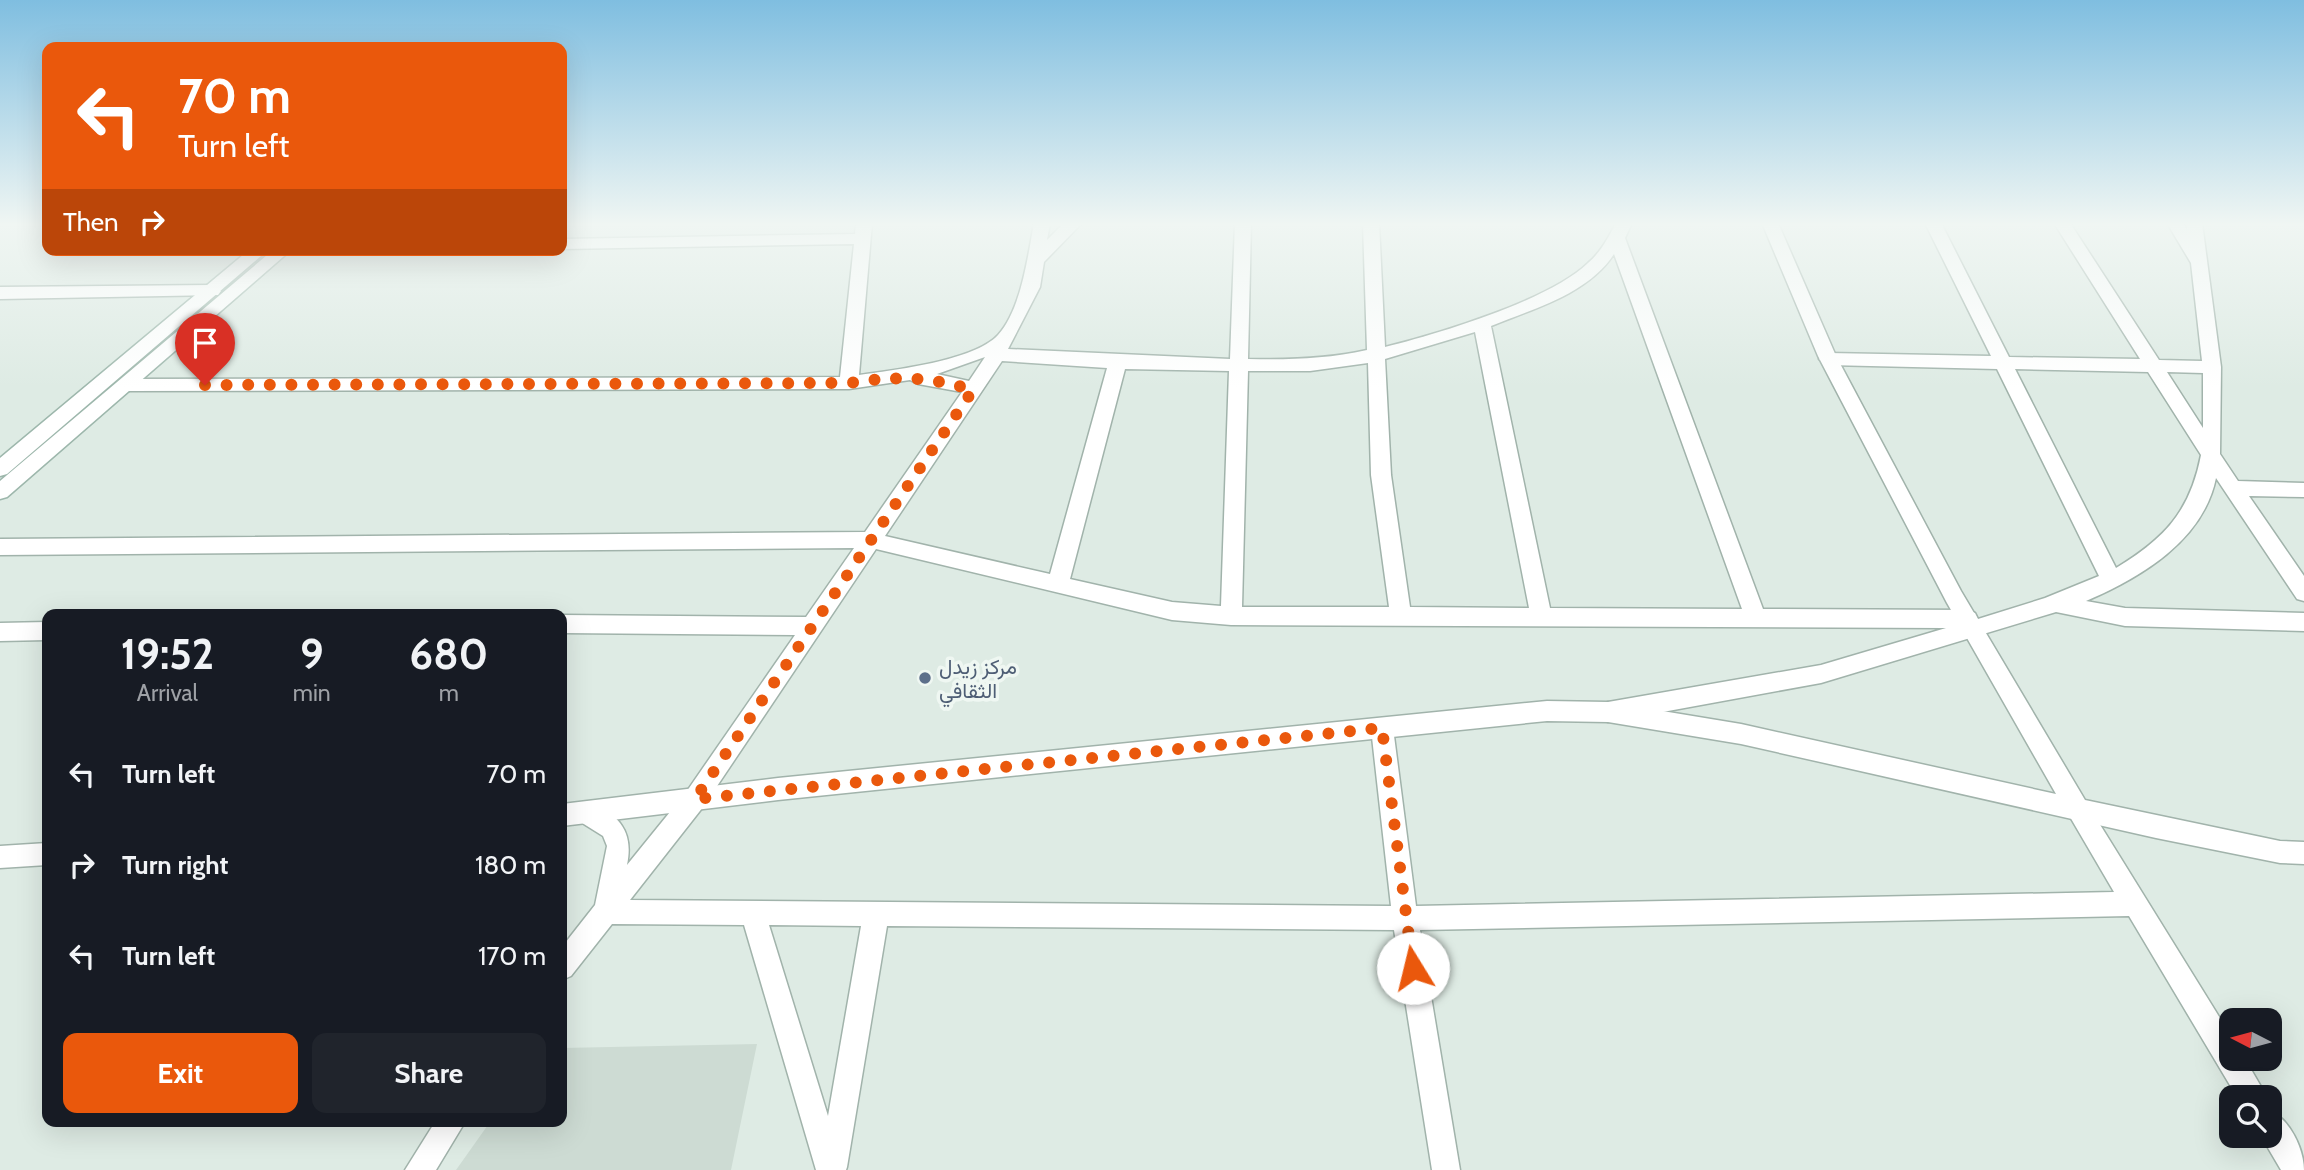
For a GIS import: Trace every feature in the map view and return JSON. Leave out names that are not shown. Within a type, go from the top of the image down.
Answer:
[{"type":"street","points":[[0,469],[228,278]]},
{"type":"street","points":[[0,492],[251,278]]},
{"type":"street","points":[[849,383],[859,278]]},
{"type":"street","points":[[567,961],[695,799],[973,390],[1001,346],[1031,287],[1033,278]]},
{"type":"street","points":[[1231,616],[1241,278]]},
{"type":"street","points":[[1372,278],[1381,475],[1401,616]]},
{"type":"street","points":[[126,385],[849,383],[958,362],[1001,346],[1117,363],[1335,363],[1374,355],[1482,324],[1550,295],[1581,278]]},
{"type":"street","points":[[1637,278],[1756,618]]},
{"type":"street","points":[[1793,278],[1828,359],[1970,624],[2078,810],[2246,1085]]},
{"type":"street","points":[[1960,278],[2111,579]]},
{"type":"street","points":[[2097,278],[2209,453],[2304,593]]},
{"type":"street","points":[[1608,712],[1655,699],[1807,677],[1970,624],[2054,603],[2123,574],[2178,533],[2204,489],[2209,453],[2212,367],[2201,278]]},
{"type":"street","points":[[0,293],[212,291]]},
{"type":"street","points":[[1482,324],[1541,617]]},
{"type":"street","points":[[1828,359],[2212,367]]},
{"type":"street","points":[[1058,584],[1117,363]]},
{"type":"street","points":[[895,376],[947,381],[973,390]]},
{"type":"street","points":[[2233,488],[2304,489]]},
{"type":"street","points":[[0,547],[870,540],[1172,611],[1231,616],[1756,618],[1970,624]]},
{"type":"street","points":[[2054,603],[2125,617],[2304,622]]},
{"type":"street","points":[[567,624],[811,626]]},
{"type":"street","points":[[0,632],[42,631]]},
{"type":"street","points":[[567,815],[695,799],[1547,711],[1608,712],[1741,734],[2078,810],[2280,852],[2304,853]]},
{"type":"street","points":[[1382,728],[1405,918],[1446,1170]]},
{"type":"street","points":[[587,813],[612,829],[618,846],[605,912]]},
{"type":"street","points":[[0,857],[42,854]]},
{"type":"street","points":[[605,912],[1405,918],[2135,904]]},
{"type":"street","points":[[753,913],[831,1170]]},
{"type":"street","points":[[831,1170],[876,914]]},
{"type":"street","points":[[419,1170],[449,1127]]},
{"type":"street","points":[[2282,1145],[2297,1170]]},
{"type":"shaded area","points":[[757,1044],[731,1170],[456,1170],[486,1127],[567,1127],[567,1048]]},
{"type":"place","name":"مركز زيدل الثقافي","points":[[925,678]]},
{"type":"route","points":[[205,385],[578,386],[849,383],[895,376],[947,381],[973,390],[695,799],[1382,728],[1413,968]]}]
